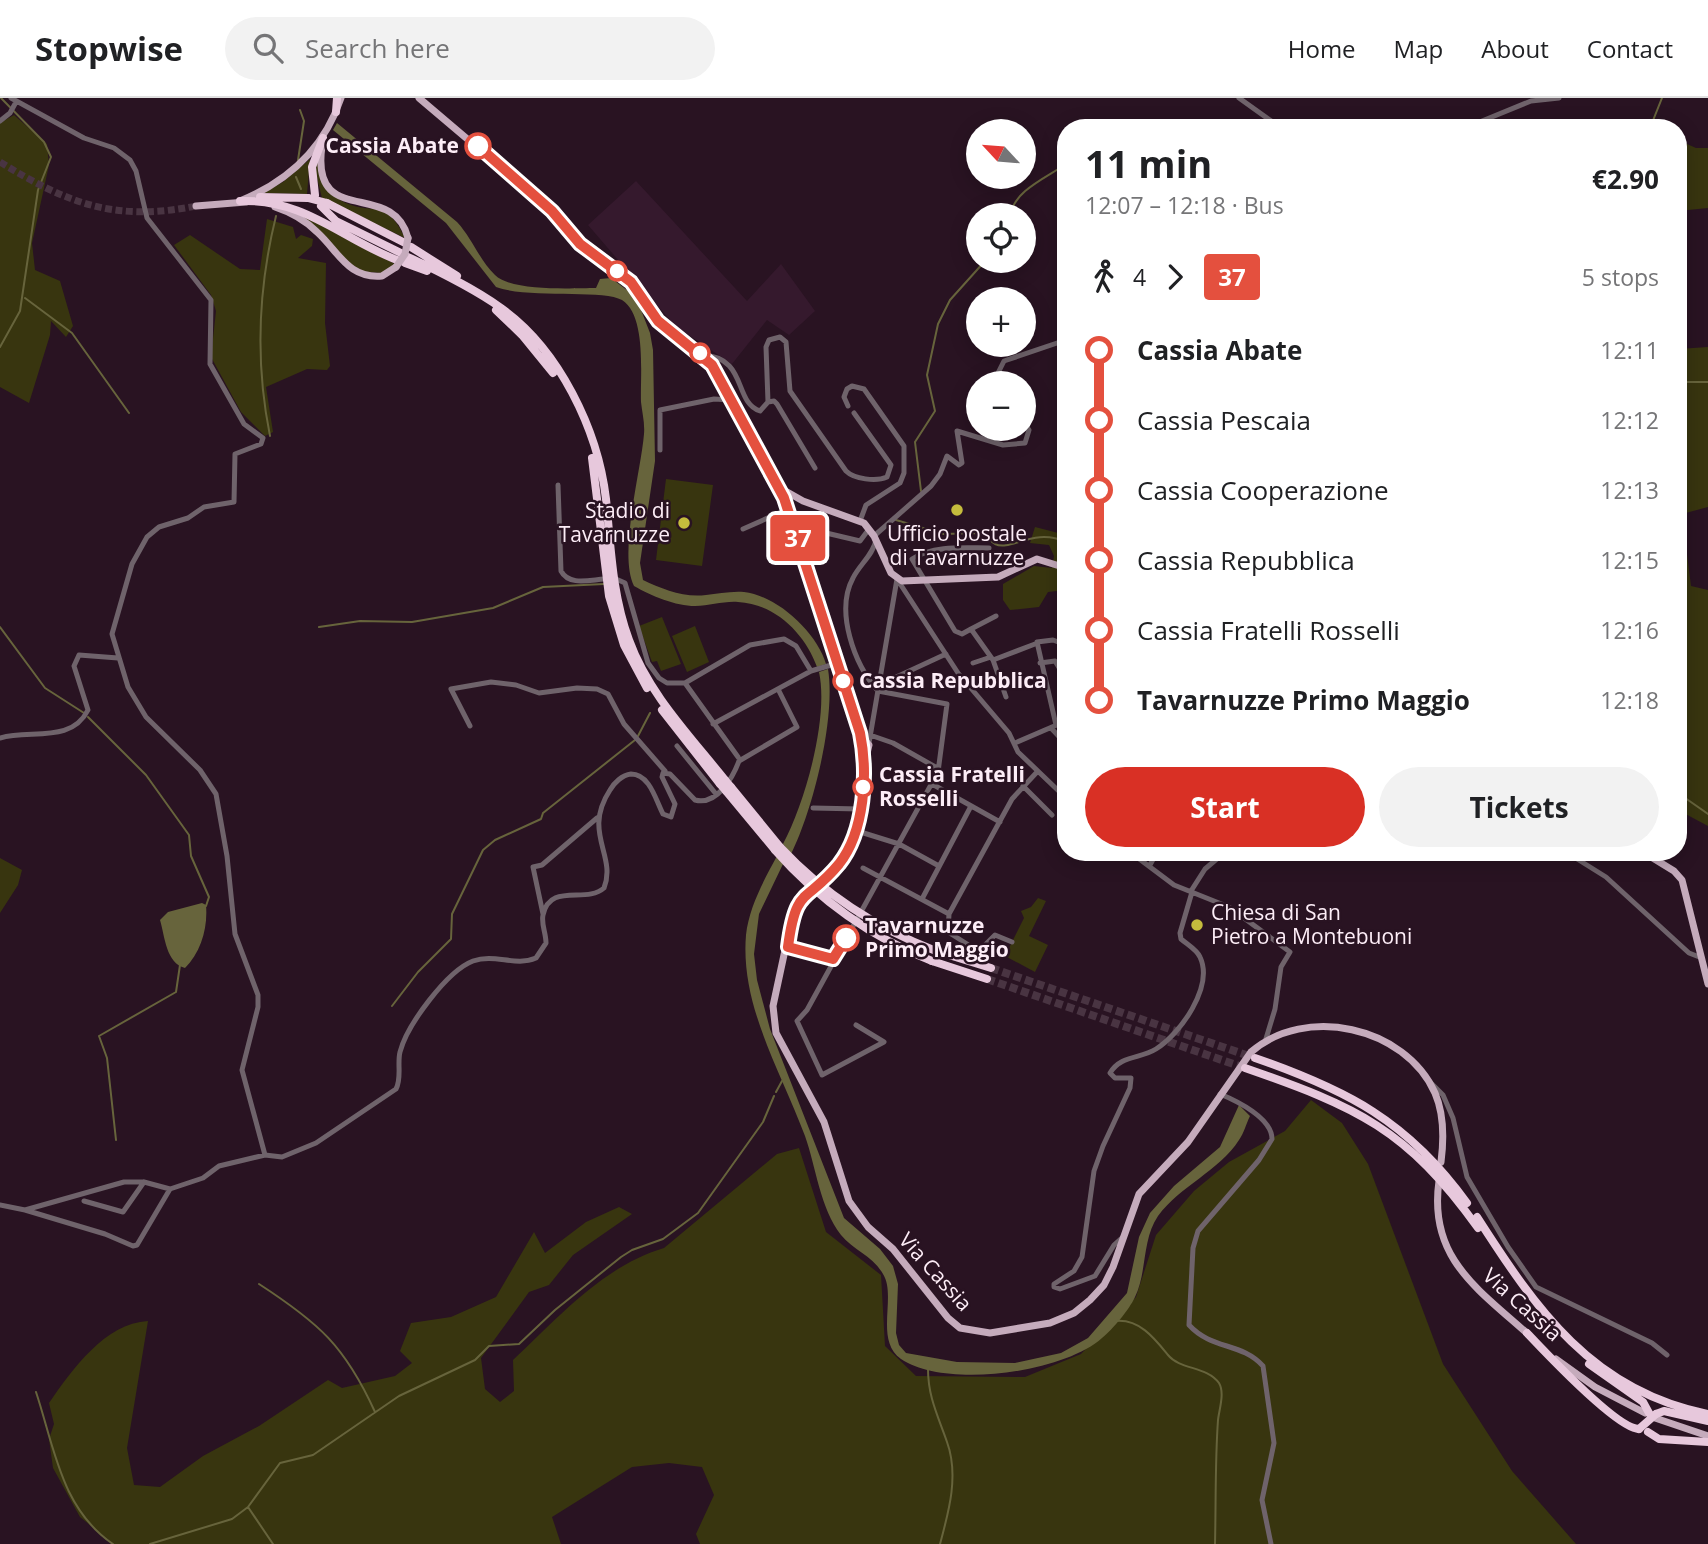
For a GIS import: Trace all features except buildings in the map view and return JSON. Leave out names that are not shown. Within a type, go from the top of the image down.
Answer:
[{"type":"highway","points":[[336,111],[343,99]]},
{"type":"highway","points":[[312,196],[312,167],[323,138]]},
{"type":"highway","points":[[240,201],[273,195],[312,196],[408,242],[487,300],[522,335],[550,369],[578,417],[593,464],[609,596],[624,645],[648,689],[806,884],[849,918],[890,943],[932,961],[987,979]]},
{"type":"highway","points":[[240,201],[263,200],[297,208],[402,260],[475,292]]},
{"type":"highway","points":[[324,204],[345,226],[402,260]]},
{"type":"highway","points":[[777,848],[854,911],[936,951],[991,968]]},
{"type":"highway","points":[[1255,1058],[1321,1081],[1372,1110],[1432,1159],[1477,1217],[1539,1309],[1572,1345],[1640,1391],[1708,1413]]},
{"type":"highway","points":[[1245,1068],[1318,1093],[1375,1122],[1426,1162],[1478,1228],[1535,1312],[1589,1364],[1643,1402],[1659,1439],[1708,1442]]},
{"type":"highway","points":[[1527,1333],[1568,1375],[1630,1428],[1664,1411],[1708,1420]]},
{"type":"highway","points":[[1589,1364],[1651,1401],[1708,1420]]},
{"type":"main road","points":[[419,98],[545,205],[580,244],[631,282],[658,321],[712,365],[779,487],[834,664],[860,733],[867,741],[860,809],[855,830],[844,857],[821,880]]},
{"type":"main road","points":[[240,201],[290,174],[323,138],[336,111]]},
{"type":"main road","points":[[197,206],[240,201],[280,209],[305,222],[356,272],[382,276],[402,260],[405,254],[408,242],[400,218],[389,209],[352,203],[332,191],[322,170],[323,138]]},
{"type":"main road","points":[[779,487],[800,499],[860,521],[873,535],[897,579],[925,582],[998,577],[1037,559],[1057,565]]},
{"type":"main road","points":[[786,503],[800,499]]},
{"type":"main road","points":[[1656,861],[1682,880],[1708,984]]},
{"type":"main road","name":"Via Cassia","points":[[809,890],[793,913],[788,947],[776,992],[774,1026],[824,1122],[844,1189],[859,1216],[906,1264],[953,1323],[968,1330],[990,1333],[1064,1319],[1082,1308],[1104,1285],[1139,1194],[1188,1142],[1246,1058],[1265,1042],[1313,1027],[1345,1027],[1361,1031],[1402,1052],[1428,1081],[1439,1104],[1442,1124],[1441,1162]]},
{"type":"main road","name":"Via Cassia","points":[[1438,1181],[1437,1213],[1441,1234],[1457,1268],[1471,1285],[1578,1376],[1649,1420],[1708,1436]]},
{"type":"street","points":[[1239,98],[1268,119]]},
{"type":"street","points":[[1488,119],[1531,102],[1559,98]]},
{"type":"street","points":[[0,121],[10,113],[13,100],[84,138],[114,148],[130,160],[136,171],[147,218],[211,300],[210,364],[244,424],[263,439],[261,444],[235,454],[234,502],[204,507],[188,518],[159,527],[147,537],[132,564],[114,624],[113,643],[128,688],[146,717],[200,770],[216,794],[227,856],[235,934],[258,995],[258,1007],[242,1070],[265,1154]]},
{"type":"street","points":[[702,355],[713,355],[729,363],[755,410],[765,408],[768,402],[766,347],[769,340],[780,337],[786,342],[790,391],[846,471],[851,476],[881,480],[887,477],[891,466],[854,413]]},
{"type":"street","points":[[999,371],[1004,361],[1057,343]]},
{"type":"street","points":[[848,406],[844,397],[847,389],[852,386],[864,389],[904,446],[904,473],[900,483],[866,505],[860,521]]},
{"type":"street","points":[[660,450],[660,410],[714,399],[731,400]]},
{"type":"street","points":[[768,402],[774,401],[777,404],[815,468]]},
{"type":"street","points":[[810,520],[820,524],[822,532],[860,541],[873,535],[931,486],[940,474],[947,456],[959,465],[962,463],[957,431],[966,434]]},
{"type":"street","points":[[990,441],[1003,445],[1026,441]]},
{"type":"street","points":[[558,485],[559,554],[564,577],[572,581],[604,579]]},
{"type":"street","points":[[743,529],[786,503]]},
{"type":"street","points":[[856,1025],[884,1042],[822,1075],[797,1021],[807,1010],[932,784],[939,769],[947,704],[878,688],[848,634],[845,616],[851,582],[873,551],[873,535]]},
{"type":"street","points":[[989,548],[922,552],[912,559],[955,631],[962,634],[996,616]]},
{"type":"street","points":[[873,551],[882,554]]},
{"type":"street","points":[[616,579],[625,583],[653,670],[667,683],[685,682],[750,645],[784,639],[796,646],[813,670]]},
{"type":"street","points":[[939,769],[892,743],[867,741],[893,587],[897,579],[946,653],[1037,772],[1057,791]]},
{"type":"street","points":[[971,629],[992,658],[1006,697]]},
{"type":"street","points":[[1057,642],[1037,642],[1053,726],[1057,732]]},
{"type":"street","points":[[973,663],[1035,644]]},
{"type":"street","points":[[0,737],[11,734],[41,736],[73,728],[88,710],[75,666],[79,655],[87,653],[118,658]]},
{"type":"street","points":[[878,688],[946,653]]},
{"type":"street","points":[[1041,663],[1055,661],[1057,664]]},
{"type":"street","points":[[713,724],[813,670],[834,664]]},
{"type":"street","points":[[470,726],[451,690],[457,686],[491,682],[516,685],[539,693],[577,688],[597,689],[608,694],[624,724],[665,771],[695,800],[701,802],[716,794],[732,780],[740,758],[797,727],[778,689]]},
{"type":"street","points":[[685,682],[740,758]]},
{"type":"street","points":[[1015,743],[1057,724]]},
{"type":"street","points":[[677,746],[716,794]]},
{"type":"street","points":[[25,1210],[124,1182],[144,1182],[170,1189],[203,1178],[219,1166],[265,1154],[282,1157],[316,1143],[396,1089],[399,1056],[407,1034],[451,976],[464,965],[486,957],[521,963],[537,958],[546,943],[533,867],[542,864],[597,818],[611,787],[631,774],[646,782],[663,814],[671,817],[675,804],[662,777],[665,771]]},
{"type":"street","points":[[1012,942],[995,935],[983,947],[975,949],[948,932],[949,914],[1000,822],[1024,786],[1037,772]]},
{"type":"street","points":[[932,784],[1000,822]]},
{"type":"street","points":[[1024,786],[1052,815]]},
{"type":"street","points":[[922,899],[971,806]]},
{"type":"street","points":[[813,808],[860,809]]},
{"type":"street","points":[[543,914],[558,896],[594,895],[604,888],[607,875],[597,818]]},
{"type":"street","points":[[855,830],[899,844],[939,866]]},
{"type":"street","points":[[1144,861],[1174,885],[1229,907],[1290,952],[1281,967],[1275,1009],[1265,1042]]},
{"type":"street","points":[[1150,865],[1152,861]]},
{"type":"street","points":[[1124,1236],[1114,1245],[1095,1276],[1060,1289],[1054,1287],[1074,1271],[1082,1257],[1094,1171],[1130,1088],[1131,1078],[1115,1078],[1110,1073],[1121,1061],[1159,1047],[1186,1022],[1193,1008],[1203,967],[1200,955],[1181,939],[1180,933],[1192,892],[1205,869],[1214,861]]},
{"type":"street","points":[[1580,861],[1606,877],[1689,953],[1702,958]]},
{"type":"street","points":[[863,868],[949,914]]},
{"type":"street","points":[[788,947],[833,959]]},
{"type":"street","points":[[1428,1081],[1443,1095],[1453,1118],[1467,1178],[1536,1287],[1652,1343],[1667,1355]]},
{"type":"street","points":[[1220,1094],[1242,1104],[1270,1126],[1272,1139],[1259,1160],[1198,1231],[1193,1248],[1189,1325],[1200,1338],[1242,1350],[1263,1366],[1274,1443],[1262,1500],[1271,1544]]},
{"type":"street","points":[[84,1201],[123,1212],[144,1182]]},
{"type":"street","points":[[0,1205],[105,1234],[133,1246],[137,1245],[170,1189]]},
{"type":"shaded area","points":[[14,115],[47,144],[49,165],[32,243],[35,270],[60,281],[73,326],[66,337],[51,321],[50,335],[29,403],[0,387],[0,123]]},
{"type":"shaded area","points":[[337,123],[457,222],[490,269],[503,280],[528,287],[596,288],[600,279],[611,278],[636,297],[650,333],[653,350],[655,461],[640,563],[643,580],[681,594],[698,596],[744,592],[757,595],[783,608],[805,629],[826,664],[817,667],[797,632],[765,608],[738,602],[688,606],[656,597],[634,586],[628,554],[629,534],[644,430],[639,332],[630,308],[622,300],[612,297],[527,293],[496,287],[446,223],[333,130]]},
{"type":"shaded area","points":[[1687,144],[1696,148],[1708,148],[1708,208],[1687,210]]},
{"type":"shaded area","points":[[319,157],[319,170],[340,200],[391,216],[405,238],[322,198],[315,170]]},
{"type":"shaded area","points":[[310,159],[307,194],[263,193],[283,182]]},
{"type":"shaded area","points":[[636,181],[747,301],[781,264],[815,311],[789,335],[767,320],[732,364],[675,326],[588,225]]},
{"type":"shaded area","points":[[293,209],[395,264],[382,273],[358,271]]},
{"type":"shaded area","points":[[267,219],[293,227],[296,239],[301,235],[313,239],[312,246],[298,258],[326,263],[325,323],[330,366],[327,370],[307,369],[266,387],[273,432],[265,436],[241,412],[211,357],[216,311],[211,295],[174,245],[190,235],[240,269],[260,270]]},
{"type":"shaded area","points":[[1708,347],[1708,507],[1687,513],[1687,348]]},
{"type":"shaded area","name":"Stadio di Tavarnuzze","points":[[666,479],[713,485],[702,566],[656,560]]},
{"type":"shaded area","points":[[1035,527],[1057,533],[1057,591],[1048,592],[1039,607],[1010,610],[1003,600],[1003,584],[1034,566],[1052,568],[1054,556],[1049,545],[1030,543]]},
{"type":"shaded area","points":[[1687,554],[1691,586],[1708,590],[1708,826],[1687,815]]},
{"type":"shaded area","points":[[662,617],[681,664],[661,671],[657,661],[652,662],[639,626]]},
{"type":"shaded area","points":[[695,626],[709,662],[687,672],[672,636]]},
{"type":"shaded area","points":[[828,669],[829,712],[821,763],[807,813],[791,854],[783,844],[807,784],[821,713],[819,672]]},
{"type":"shaded area","points":[[777,856],[783,864],[759,914],[754,954],[757,980],[770,1029],[844,1218],[880,1249],[893,1266],[898,1284],[896,1333],[899,1345],[906,1353],[957,1362],[1015,1363],[1061,1353],[1088,1338],[1127,1293],[1139,1237],[1150,1213],[1174,1186],[1220,1147],[1239,1105],[1250,1116],[1241,1137],[1231,1151],[1177,1196],[1158,1216],[1149,1235],[1139,1288],[1132,1302],[1111,1330],[1084,1350],[1033,1368],[974,1375],[921,1368],[901,1359],[893,1351],[887,1330],[887,1283],[874,1262],[841,1235],[828,1212],[805,1136],[764,1038],[749,987],[746,935],[750,914]]},
{"type":"shaded area","points":[[0,858],[22,870],[18,885],[0,913]]},
{"type":"shaded area","points":[[1038,898],[1046,901],[1029,936],[1048,945],[1035,972],[1005,956],[1024,918],[1021,911],[1031,907]]},
{"type":"shaded area","points":[[202,903],[206,905],[204,931],[195,955],[185,968],[170,955],[160,920],[168,912]]},
{"type":"shaded area","points":[[1311,1100],[1342,1123],[1368,1164],[1443,1364],[1512,1471],[1576,1544],[700,1544],[696,1534],[714,1495],[702,1467],[669,1463],[632,1467],[552,1517],[561,1544],[114,1544],[80,1517],[53,1468],[49,1439],[54,1424],[49,1403],[91,1350],[118,1330],[148,1321],[127,1448],[134,1485],[160,1487],[203,1456],[259,1426],[328,1380],[342,1388],[395,1376],[412,1363],[400,1351],[411,1323],[451,1317],[496,1297],[534,1232],[545,1253],[586,1222],[619,1207],[632,1214],[573,1255],[549,1285],[529,1292],[481,1358],[485,1389],[500,1402],[514,1391],[513,1360],[582,1295],[621,1267],[664,1248],[777,1154],[799,1148],[826,1232],[881,1275],[885,1346],[916,1376],[1025,1377],[1081,1354],[1136,1297],[1156,1235],[1194,1191],[1229,1162],[1285,1131]]},
{"type":"waterway","points":[[0,347],[20,311],[38,190],[51,157],[44,142],[1,98]]},
{"type":"waterway","points":[[1654,119],[1662,98]]},
{"type":"waterway","points":[[298,160],[304,121],[300,110]]},
{"type":"waterway","points":[[1015,203],[1025,192],[1057,170]]},
{"type":"waterway","points":[[296,177],[301,189]]},
{"type":"waterway","points":[[270,436],[262,381],[261,326],[265,271],[276,216]]},
{"type":"waterway","points":[[921,491],[915,442],[935,411],[927,375],[938,324],[950,300],[974,273]]},
{"type":"waterway","points":[[25,298],[72,333],[129,413]]},
{"type":"waterway","points":[[1687,382],[1708,382]]},
{"type":"waterway","points":[[896,520],[943,534],[982,533],[1001,546],[1033,538],[1057,539]]},
{"type":"waterway","points":[[319,627],[360,621],[412,622],[493,608],[543,587],[604,584]]},
{"type":"waterway","points":[[0,627],[45,688],[84,713]]},
{"type":"waterway","points":[[638,736],[650,713]]},
{"type":"waterway","points":[[88,717],[146,775],[189,835],[191,856],[209,897],[206,906]]},
{"type":"waterway","points":[[392,1006],[418,972],[451,939],[452,914],[483,850],[495,840],[541,819],[543,813],[635,740]]},
{"type":"waterway","points":[[1687,799],[1708,814]]},
{"type":"waterway","points":[[116,1140],[107,1058],[99,1036],[176,992],[180,965]]},
{"type":"waterway","points":[[776,1092],[782,1081]]},
{"type":"waterway","points":[[150,1544],[232,1519],[248,1507],[280,1463],[313,1455],[399,1396],[475,1360],[489,1346],[519,1344],[555,1310],[621,1257],[632,1250],[663,1239],[698,1213],[763,1122],[774,1096]]},
{"type":"waterway","points":[[259,1284],[298,1311],[328,1338],[353,1370],[375,1412]]},
{"type":"waterway","points":[[1116,1321],[1125,1321],[1140,1327],[1173,1360],[1208,1374],[1221,1387],[1217,1435],[1215,1544]]},
{"type":"waterway","points":[[928,1369],[932,1398],[951,1455],[952,1467],[949,1506],[940,1544]]},
{"type":"waterway","points":[[36,1392],[55,1455],[71,1495],[96,1530],[113,1544]]},
{"type":"waterway","points":[[248,1507],[273,1544]]},
{"type":"tunnel","points":[[0,162],[48,189],[94,206],[141,212],[196,206]]},
{"type":"tunnel","points":[[991,968],[1255,1058]]},
{"type":"tunnel","points":[[987,979],[1245,1068]]},
{"type":"bus line","name":"37","points":[[478,146],[552,211],[571,236],[631,282],[654,317],[712,365],[779,487],[860,733],[864,770],[860,809],[850,844],[835,868],[806,892],[797,904],[788,947],[833,959],[846,938]]},
{"type":"place","name":"Cassia Abate","points":[[478,146]]},
{"type":"place","name":"Ufficio postale di Tavarnuzze","points":[[957,510]]},
{"type":"place","name":"Stadio di Tavarnuzze","points":[[684,523]]},
{"type":"place","name":"Cassia Repubblica","points":[[843,681]]},
{"type":"place","name":"Cassia Fratelli Rosselli","points":[[863,787]]},
{"type":"place","name":"Chiesa di San Pietro a Montebuoni","points":[[1197,925]]},
{"type":"place","name":"Tavarnuzze Primo Maggio","points":[[846,938]]}]
